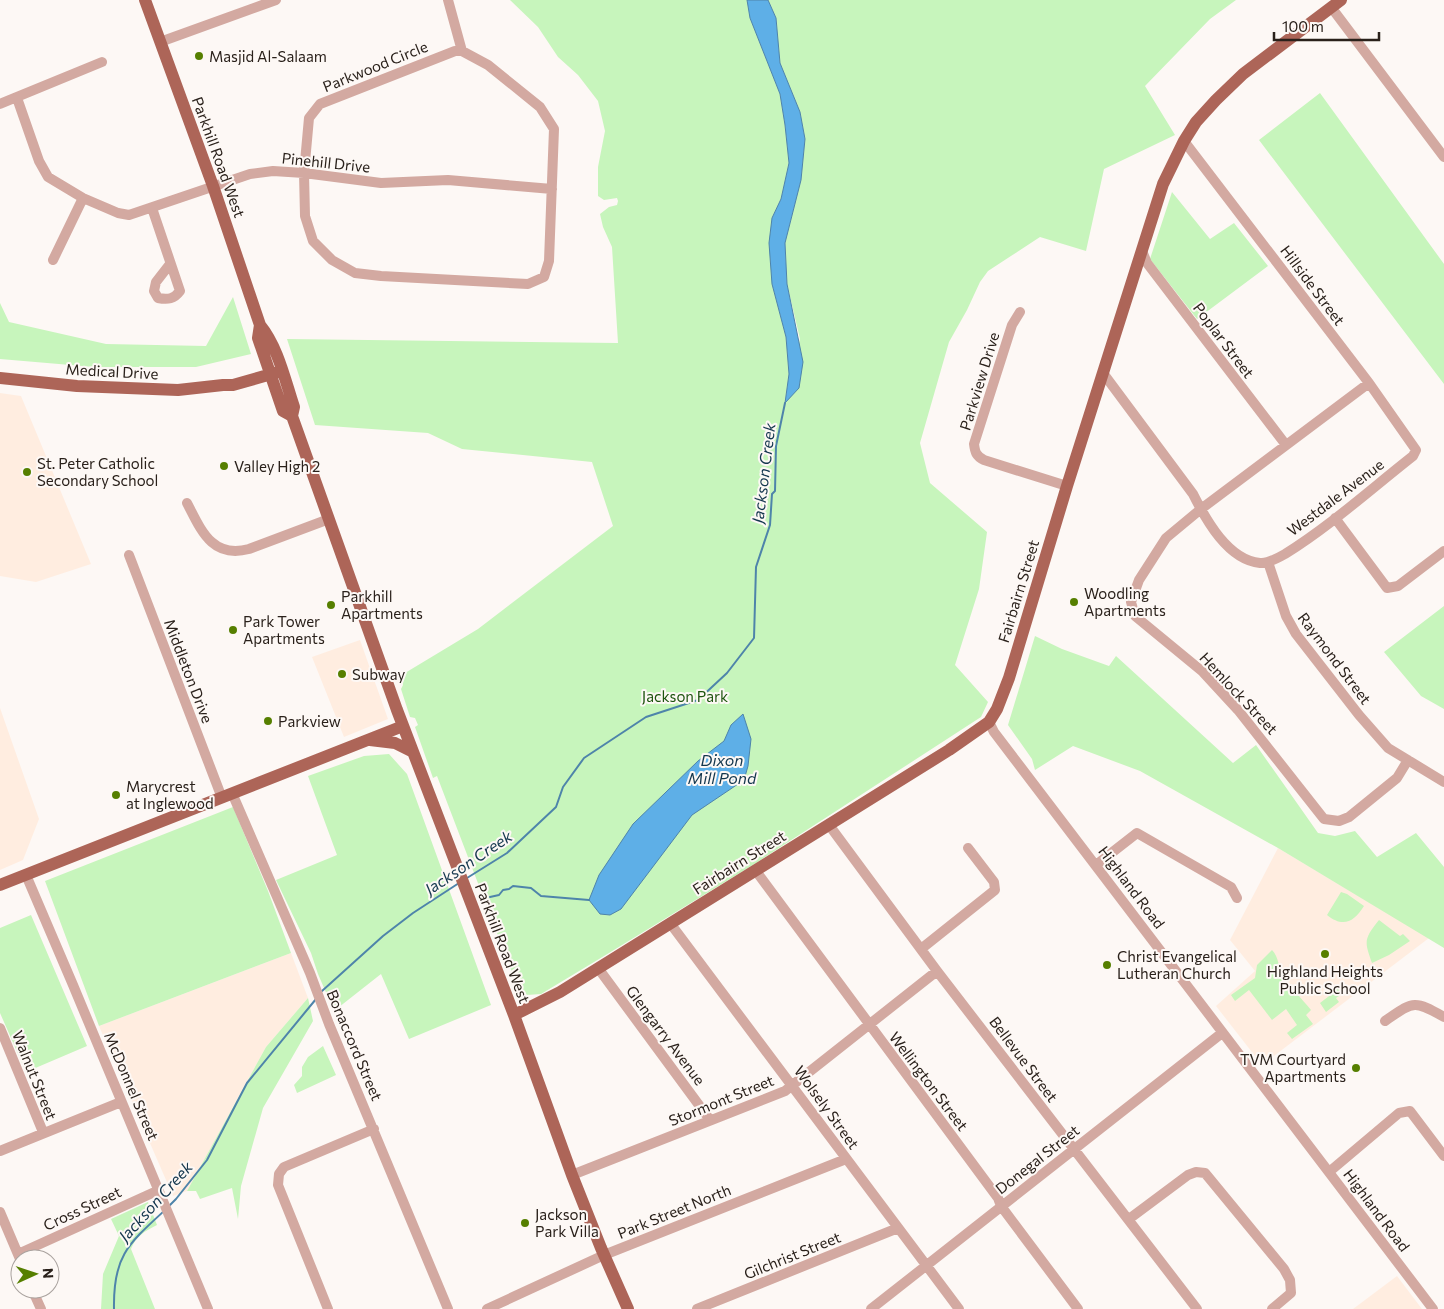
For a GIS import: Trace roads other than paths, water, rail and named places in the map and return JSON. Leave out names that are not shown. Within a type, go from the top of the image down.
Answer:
[{"type":"main road","name":"Parkhill Road West","points":[[146,0],[213,186],[260,325],[269,336],[283,411],[292,416],[403,726],[514,1015],[572,1175],[628,1309]]},
{"type":"main road","name":"Fairbairn Street","points":[[514,1015],[560,992],[949,750],[989,722],[997,709],[1009,678],[1067,486],[1163,184],[1196,122],[1216,100],[1243,74],[1336,4]]},
{"type":"main road","name":"Medical Drive","points":[[0,378],[77,386],[178,390],[233,385],[275,368]]},
{"type":"main road","points":[[0,885],[403,726]]},
{"type":"main road","points":[[368,740],[395,743],[414,752]]},
{"type":"street","points":[[160,42],[276,0]]},
{"type":"street","points":[[448,0],[462,51]]},
{"type":"street","points":[[1336,4],[1444,158]]},
{"type":"street","name":"Parkwood Circle","points":[[454,51],[462,51],[488,65],[540,107],[554,130],[549,261],[544,277],[528,284],[355,273],[332,260],[314,241],[304,216],[304,173],[309,118],[320,104],[454,51]]},
{"type":"street","points":[[0,104],[102,62]]},
{"type":"street","name":"Pinehill Drive","points":[[17,98],[39,161],[48,177],[83,198],[118,213],[129,215],[250,174],[273,171],[381,183],[448,180],[552,189]]},
{"type":"street","name":"Hillside Street","points":[[1184,142],[1369,384],[1416,450]]},
{"type":"street","points":[[53,260],[83,198]]},
{"type":"street","points":[[152,208],[170,264]]},
{"type":"street","name":"Poplar Street","points":[[1142,252],[1147,263],[1286,445]]},
{"type":"street","name":"Parkview Drive","points":[[1020,312],[1012,326],[974,444],[975,452],[978,457],[984,460],[1067,486]]},
{"type":"street","points":[[1104,373],[1193,494],[1201,509],[1229,549],[1245,559],[1260,563],[1268,562]]},
{"type":"street","name":"Hemlock Street","points":[[1369,384],[1201,509],[1166,538],[1148,563],[1131,602],[1135,616],[1215,684],[1269,748],[1324,820],[1340,821],[1350,817],[1397,778],[1408,760]]},
{"type":"street","name":"Westdale Avenue","points":[[1268,562],[1284,555],[1335,518],[1413,456],[1416,450]]},
{"type":"street","points":[[188,503],[200,529],[208,540],[221,548],[235,551],[249,549],[329,519]]},
{"type":"street","points":[[1335,518],[1387,588],[1398,586],[1444,551]]},
{"type":"street","name":"Middleton Drive","points":[[129,555],[227,796]]},
{"type":"street","name":"Raymond Street","points":[[1268,562],[1286,616],[1296,634],[1359,716],[1388,748],[1444,782]]},
{"type":"street","name":"Highland Road","points":[[989,722],[994,732],[1433,1309]]},
{"type":"street","name":"Bonaccord Street","points":[[227,796],[310,973],[315,990],[448,1309]]},
{"type":"street","name":"Bellevue Street","points":[[829,825],[937,971],[1198,1309]]},
{"type":"street","points":[[1096,865],[1137,833],[1230,887],[1237,898]]},
{"type":"street","points":[[921,949],[995,890],[994,882],[968,848]]},
{"type":"street","name":"Wellington Street","points":[[756,871],[1078,1309]]},
{"type":"street","name":"McDonnel Street","points":[[26,875],[208,1309]]},
{"type":"street","name":"Wolsely Street","points":[[670,923],[959,1309]]},
{"type":"street","name":"Glengarry Avenue","points":[[598,968],[710,1120]]},
{"type":"street","name":"Stormont Street","points":[[572,1175],[785,1090],[937,971]]},
{"type":"street","points":[[1385,1021],[1408,1005],[1424,1005],[1444,1016]]},
{"type":"street","name":"Walnut Street","points":[[0,1028],[43,1132]]},
{"type":"street","name":"Donegal Street","points":[[871,1309],[1222,1033]]},
{"type":"street","points":[[0,1151],[121,1102]]},
{"type":"street","points":[[1330,1172],[1398,1113],[1410,1111],[1443,1152]]},
{"type":"street","points":[[328,1309],[282,1197],[278,1185],[279,1174],[284,1167],[374,1129]]},
{"type":"street","name":"Park Street North","points":[[488,1309],[604,1255],[846,1159]]},
{"type":"street","points":[[1129,1219],[1188,1175],[1196,1172],[1205,1173],[1284,1269],[1290,1280],[1291,1293],[1272,1309]]},
{"type":"street","name":"Cross Street","points":[[37,1249],[161,1194]]},
{"type":"street","points":[[0,1212],[16,1249]]},
{"type":"street","name":"Gilchrist Street","points":[[697,1309],[898,1228]]},
{"type":"water","name":"Jackson Creek","points":[[747,0],[768,0],[776,18],[780,63],[800,112],[805,139],[801,180],[785,243],[787,284],[803,362],[799,388],[785,403],[789,374],[786,337],[772,284],[769,243],[772,218],[781,199],[789,163],[780,94],[750,18]]},
{"type":"water","name":"Dixon Mill Pond","points":[[743,714],[751,739],[748,766],[744,780],[692,815],[621,909],[610,915],[600,914],[589,900],[599,875],[633,824],[698,761],[724,741],[731,725]]},
{"type":"waterway","name":"Jackson Creek","points":[[467,878],[507,853],[556,807],[563,787],[584,758],[646,717],[698,700],[727,673],[754,638],[756,567],[770,525],[772,494],[775,491],[776,446],[785,403]]},
{"type":"waterway","name":"Jackson Creek","points":[[322,991],[383,936],[413,913],[459,883]]},
{"type":"waterway","points":[[490,897],[499,895],[503,890],[513,886],[531,888],[541,896],[589,900]]},
{"type":"waterway","name":"Jackson Creek","points":[[169,1206],[207,1160],[247,1083],[316,999]]},
{"type":"waterway","name":"Jackson Creek","points":[[114,1309],[116,1277],[125,1253],[140,1233],[164,1211]]},
{"type":"place","name":"Masjid Al-Salaam","points":[[199,56]]},
{"type":"place","name":"Valley High 2","points":[[224,466]]},
{"type":"place","name":"St. Peter Catholic Secondary School","points":[[27,472]]},
{"type":"place","name":"Woodling Apartments","points":[[1074,602]]},
{"type":"place","name":"Parkhill Apartments","points":[[331,605]]},
{"type":"place","name":"Park Tower Apartments","points":[[233,630]]},
{"type":"place","name":"Subway","points":[[342,674]]},
{"type":"place","name":"Parkview","points":[[268,721]]},
{"type":"place","name":"Marycrest at Inglewood","points":[[116,795]]},
{"type":"place","name":"Highland Heights Public School","points":[[1325,954]]},
{"type":"place","name":"Christ Evangelical Lutheran Church","points":[[1107,965]]},
{"type":"place","name":"TVM Courtyard Apartments","points":[[1356,1068]]},
{"type":"place","name":"Jackson Park Villa","points":[[525,1223]]},
{"type":"park label","name":"Jackson Park","points":[[685,696]]}]
